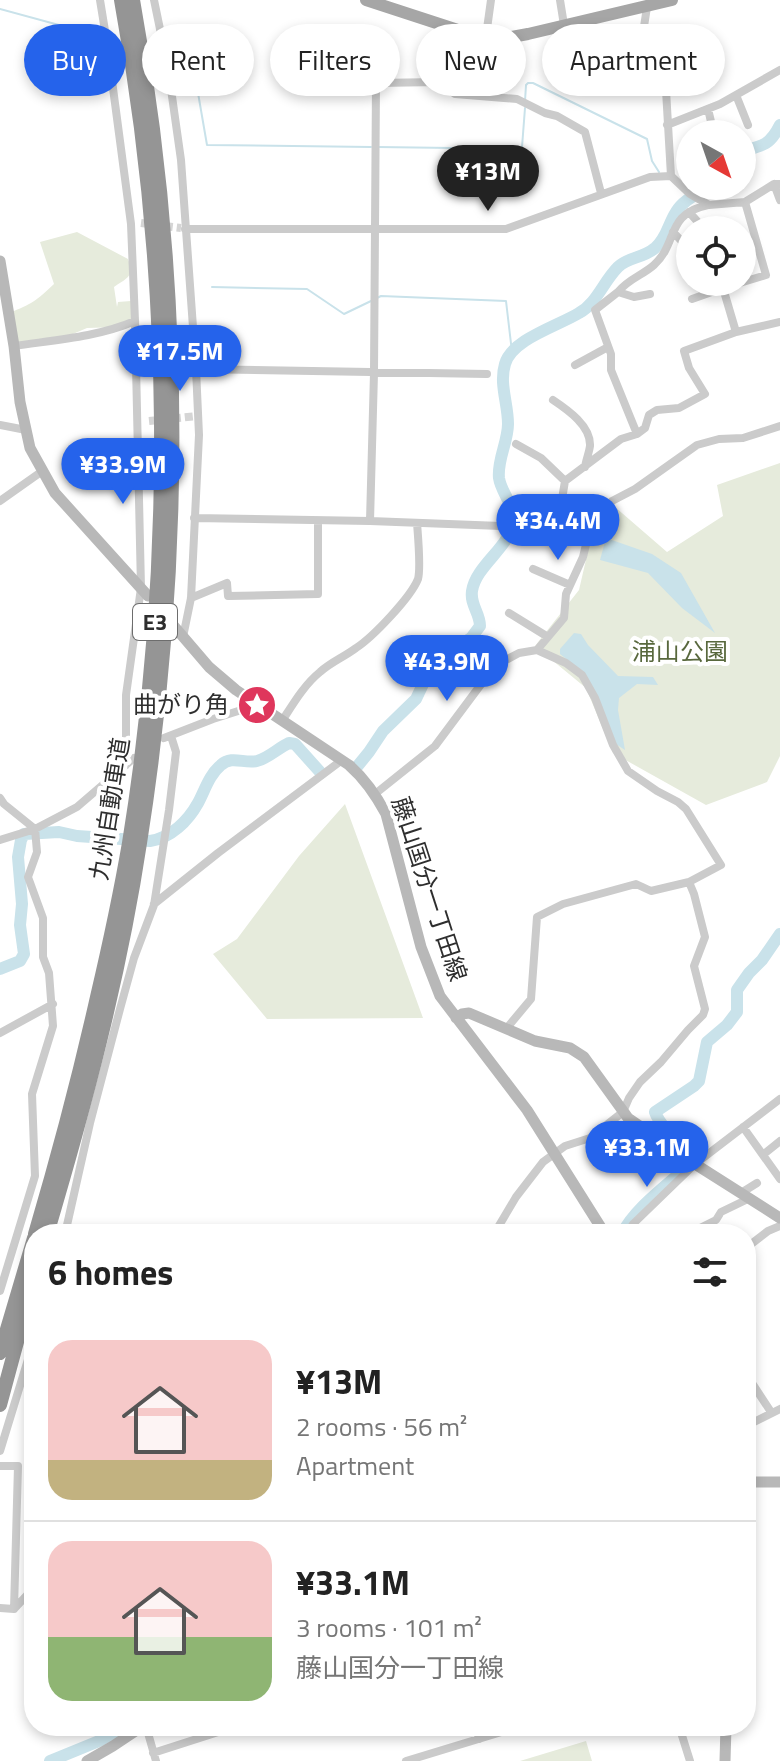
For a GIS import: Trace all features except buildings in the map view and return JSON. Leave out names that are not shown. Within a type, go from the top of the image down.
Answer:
[{"type":"highway","name":"九州自動車道","points":[[38,1224],[114,924],[133,817],[154,634],[161,493],[158,312],[150,202],[121,0]]},
{"type":"highway","name":"九州自動車道","points":[[50,1224],[105,1018],[140,847],[155,739],[170,575],[173,438],[169,297],[156,156],[133,0]]},
{"type":"highway","name":"九州自動車道","points":[[0,1353],[24,1273]]},
{"type":"highway","points":[[0,1405],[24,1314]]},
{"type":"main road","points":[[366,0],[439,24]]},
{"type":"main road","points":[[569,24],[672,0]]},
{"type":"main road","points":[[0,261],[20,402],[30,448],[55,493],[145,592]]},
{"type":"main road","name":"藤山国分一丁田線","points":[[173,625],[220,677],[342,760],[359,774],[375,794],[386,814],[421,947],[440,996],[527,1110],[600,1224]]},
{"type":"main road","name":"藤山国分一丁田線","points":[[456,1018],[469,1013],[535,1041],[570,1048],[584,1057],[623,1112],[640,1128],[780,1218]]},
{"type":"main road","points":[[756,1482],[780,1482]]},
{"type":"main road","points":[[87,1761],[129,1736]]},
{"type":"main road","points":[[725,1761],[726,1736]]},
{"type":"street","points":[[100,0],[131,224],[145,592],[126,695],[126,765]]},
{"type":"street","points":[[154,0],[168,68],[181,160],[196,369],[199,435],[191,598],[183,637]]},
{"type":"street","points":[[488,24],[491,0]]},
{"type":"street","points":[[560,0],[564,24]]},
{"type":"street","points":[[644,24],[647,7]]},
{"type":"street","points":[[667,125],[708,109],[780,70]]},
{"type":"street","points":[[400,83],[439,82],[455,94],[517,99],[557,116],[585,132],[601,193]]},
{"type":"street","points":[[736,95],[746,120]]},
{"type":"street","points":[[370,521],[376,96]]},
{"type":"street","points":[[666,96],[671,176],[690,194],[709,205]]},
{"type":"street","points":[[708,109],[711,120]]},
{"type":"street","points":[[184,229],[506,229],[650,177],[671,176]]},
{"type":"street","points":[[637,434],[611,370],[611,354],[595,310],[625,283],[652,267],[660,258],[678,220],[695,208],[745,202],[777,184],[780,200]]},
{"type":"street","points":[[745,202],[749,216]]},
{"type":"street","points":[[689,212],[693,216]]},
{"type":"street","points":[[131,224],[141,223]]},
{"type":"street","points":[[673,232],[676,235]]},
{"type":"street","points":[[756,240],[766,275],[756,278]]},
{"type":"street","points":[[618,292],[634,297],[650,294]]},
{"type":"street","points":[[692,299],[700,296]]},
{"type":"street","points":[[725,296],[736,332]]},
{"type":"street","points":[[14,346],[120,327],[135,321]]},
{"type":"street","points":[[591,524],[574,514],[562,499],[565,481],[621,439],[645,428],[649,415],[657,410],[679,408],[705,394],[689,368],[684,351],[736,332],[780,322]]},
{"type":"street","points":[[575,365],[608,347]]},
{"type":"street","points":[[196,369],[487,374]]},
{"type":"street","points":[[553,400],[587,432],[590,444],[585,468]]},
{"type":"street","points":[[138,424],[149,421]]},
{"type":"street","points":[[0,425],[26,430]]},
{"type":"street","points":[[537,650],[564,618],[566,594],[583,557],[591,524],[612,501],[635,489],[697,445],[719,439],[743,438],[780,426]]},
{"type":"street","points":[[516,444],[541,458],[565,481]]},
{"type":"street","points":[[0,501],[41,472]]},
{"type":"street","points":[[194,518],[501,526]]},
{"type":"street","points":[[191,598],[227,583],[228,596],[318,594],[318,521]]},
{"type":"street","points":[[282,721],[318,674],[374,634],[410,591],[418,578],[417,523]]},
{"type":"street","points":[[533,569],[570,585]]},
{"type":"street","points":[[509,613],[548,637]]},
{"type":"street","points":[[375,794],[435,746],[485,679],[504,661],[519,653],[537,650],[566,663],[582,675],[628,771],[686,809],[721,865],[689,882],[651,891],[636,884],[563,904],[537,917],[531,999],[506,1029]]},
{"type":"street","points":[[67,1224],[120,1009],[134,958],[154,905],[176,752],[168,737],[257,705]]},
{"type":"street","points":[[0,840],[35,829],[77,807],[134,758]]},
{"type":"street","points":[[154,905],[342,760]]},
{"type":"street","points":[[0,798],[35,829],[37,852],[28,877],[43,918],[43,957],[49,973],[53,1004],[53,1026],[32,1094],[35,1176],[0,1291]]},
{"type":"street","points":[[500,1224],[543,1162],[573,1143],[590,1138],[623,1112],[640,1082],[703,1015],[705,1009],[694,966],[705,937],[689,882]]},
{"type":"street","points":[[0,1033],[53,1004]]},
{"type":"street","points":[[633,1224],[695,1164],[780,1099]]},
{"type":"street","points":[[743,1127],[776,1165],[780,1179]]},
{"type":"street","points":[[764,1154],[780,1141]]},
{"type":"street","points":[[708,1224],[746,1196],[757,1183]]},
{"type":"street","points":[[756,1240],[780,1226]]},
{"type":"street","points":[[0,1451],[24,1365]]},
{"type":"street","points":[[756,1386],[776,1410],[756,1421]]},
{"type":"street","points":[[0,1466],[18,1466],[14,1609]]},
{"type":"street","points":[[14,1609],[24,1598]]},
{"type":"street","points":[[0,1608],[14,1609]]},
{"type":"street","points":[[148,1736],[155,1757],[211,1736]]},
{"type":"street","points":[[406,1761],[489,1736]]},
{"type":"street","points":[[682,1736],[690,1761]]},
{"type":"green space","points":[[77,232],[128,259],[130,273],[114,287],[117,307],[118,302],[131,301],[135,321],[120,327],[87,328],[61,339],[14,346],[9,313],[33,302],[54,284],[40,242]]},
{"type":"green space","name":"浦山公園","points":[[780,463],[780,756],[767,782],[706,805],[613,753],[586,688],[535,646],[579,590],[591,538],[615,507],[667,552],[723,516],[717,485]]},
{"type":"green space","points":[[345,804],[423,1018],[267,1019],[213,954],[237,939],[299,856]]},
{"type":"green space","points":[[586,1741],[592,1761],[520,1761]]},
{"type":"water","points":[[606,538],[652,554],[681,573],[715,633],[682,608],[648,573],[600,560]]},
{"type":"water","points":[[574,633],[581,634],[618,676],[653,677],[658,685],[637,684],[619,698],[625,750],[616,744],[584,673],[560,654],[560,649]]},
{"type":"waterway","points":[[0,9],[55,24]]},
{"type":"waterway","points":[[525,101],[526,85],[533,83],[647,139],[652,161],[659,172]]},
{"type":"waterway","points":[[199,96],[207,145],[371,147]]},
{"type":"waterway","points":[[377,147],[521,149],[525,108]]},
{"type":"waterway","points":[[756,148],[773,137],[780,125]]},
{"type":"waterway","points":[[356,768],[383,731],[416,699],[433,663],[471,638],[480,626],[472,596],[475,581],[512,528],[511,507],[500,483],[499,471],[508,431],[503,379],[509,355],[526,340],[585,309],[618,267],[655,248],[679,207],[687,200]]},
{"type":"waterway","points":[[212,287],[307,289],[344,314],[371,301]]},
{"type":"waterway","points":[[377,298],[506,301],[512,352]]},
{"type":"waterway","points":[[0,969],[20,961],[24,954],[18,857],[24,834],[59,832],[77,836],[158,839],[178,828],[189,816],[210,778],[225,762],[257,761],[289,743],[295,744],[321,773]]},
{"type":"waterway","points":[[628,1224],[642,1207],[687,1167],[679,1147],[655,1112],[699,1081],[707,1042],[737,1012],[737,990],[780,934]]},
{"type":"waterway","points":[[50,1761],[108,1736]]},
{"type":"tunnel","points":[[141,223],[181,228]]},
{"type":"tunnel","points":[[149,421],[197,416]]},
{"type":"place","name":"曲がり角","points":[[257,705]]}]
